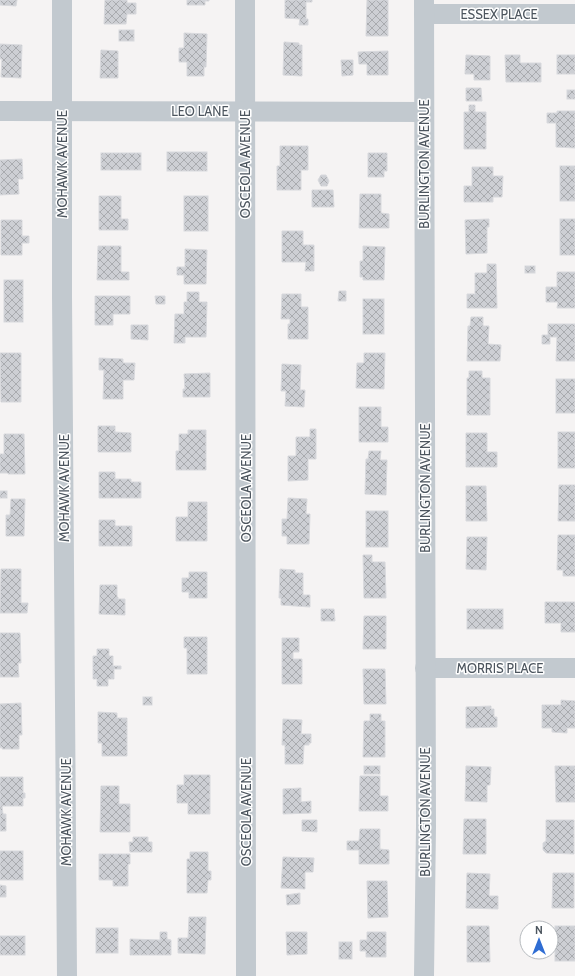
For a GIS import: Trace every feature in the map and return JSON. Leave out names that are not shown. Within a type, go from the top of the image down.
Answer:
[{"type":"street","name":"MOHAWK AVENUE","points":[[62,0],[62,296],[67,976]]},
{"type":"street","name":"OSCEOLA AVENUE","points":[[245,0],[246,976]]},
{"type":"street","name":"ESSEX PLACE","points":[[424,7],[575,14]]},
{"type":"street","name":"BURLINGTON AVENUE","points":[[424,7],[426,826],[424,976]]},
{"type":"street","name":"LEO LANE","points":[[0,111],[424,112]]},
{"type":"street","name":"MORRIS PLACE","points":[[425,668],[575,668]]},
{"type":"building","points":[[0,0],[17,0],[16,6],[0,5]]},
{"type":"building","points":[[105,0],[127,0],[127,3],[136,3],[136,14],[127,14],[126,24],[104,24]]},
{"type":"building","points":[[187,0],[209,1],[205,1],[205,5],[187,5]]},
{"type":"building","points":[[285,0],[312,0],[312,2],[306,2],[306,19],[308,19],[308,25],[299,25],[300,19],[285,18]]},
{"type":"building","points":[[367,0],[388,0],[388,36],[366,36]]},
{"type":"building","points":[[119,30],[134,30],[134,41],[119,41]]},
{"type":"building","points":[[184,33],[207,34],[206,67],[204,67],[204,76],[187,76],[187,62],[179,62],[179,48],[184,48]]},
{"type":"building","points":[[284,42],[299,43],[299,45],[302,45],[302,76],[283,75]]},
{"type":"building","points":[[0,44],[22,45],[21,78],[1,77],[2,59],[0,59]]},
{"type":"building","points":[[101,50],[118,51],[118,78],[100,78]]},
{"type":"building","points":[[388,51],[388,75],[367,75],[367,64],[359,64],[358,52]]},
{"type":"building","points":[[466,55],[490,56],[490,80],[474,80],[474,74],[465,74]]},
{"type":"building","points":[[505,55],[520,55],[520,63],[541,63],[541,82],[506,82]]},
{"type":"building","points":[[557,55],[575,55],[575,74],[557,74]]},
{"type":"building","points":[[341,60],[353,60],[353,75],[342,76]]},
{"type":"building","points":[[466,88],[481,88],[482,101],[466,101]]},
{"type":"building","points":[[567,90],[575,90],[575,99],[567,99]]},
{"type":"building","points":[[469,105],[475,105],[475,112],[486,112],[486,149],[464,149],[464,112],[469,112]]},
{"type":"building","points":[[557,111],[575,111],[575,148],[556,147],[556,123],[547,123],[547,113],[557,113]]},
{"type":"building","points":[[280,146],[308,146],[308,170],[301,170],[301,190],[277,190],[277,166],[280,166]]},
{"type":"building","points":[[167,152],[207,152],[207,171],[167,171]]},
{"type":"building","points":[[101,153],[141,153],[141,170],[101,170]]},
{"type":"building","points":[[368,153],[387,153],[387,171],[384,171],[384,177],[368,177]]},
{"type":"building","points":[[22,159],[23,179],[18,179],[19,194],[0,195],[0,160]]},
{"type":"building","points":[[560,166],[575,166],[575,201],[560,201]]},
{"type":"building","points":[[472,167],[493,167],[493,176],[503,176],[502,197],[493,197],[493,202],[464,202],[464,186],[472,186]]},
{"type":"building","points":[[321,175],[326,175],[329,181],[327,186],[321,186],[318,180]]},
{"type":"building","points":[[312,190],[333,190],[334,207],[312,207]]},
{"type":"building","points":[[360,194],[381,194],[381,213],[389,214],[389,228],[359,228]]},
{"type":"building","points":[[99,196],[121,196],[121,219],[128,219],[128,230],[99,230]]},
{"type":"building","points":[[184,196],[208,196],[208,231],[184,231]]},
{"type":"building","points":[[489,219],[489,227],[487,227],[487,253],[466,254],[465,220]]},
{"type":"building","points":[[560,219],[575,219],[575,255],[560,255]]},
{"type":"building","points":[[1,220],[22,220],[22,236],[29,236],[29,243],[22,243],[22,255],[1,255]]},
{"type":"building","points":[[282,231],[303,231],[303,245],[314,245],[314,271],[305,271],[306,262],[282,262]]},
{"type":"building","points":[[98,246],[121,246],[121,272],[129,272],[129,280],[97,280]]},
{"type":"building","points":[[363,246],[385,247],[384,280],[363,280],[363,277],[360,277],[360,261],[363,261]]},
{"type":"building","points":[[185,249],[207,250],[206,284],[184,284],[184,275],[177,275],[177,267],[185,267]]},
{"type":"building","points":[[487,264],[496,264],[497,308],[467,308],[467,294],[475,294],[475,273],[487,273]]},
{"type":"building","points":[[525,266],[535,266],[535,273],[525,273]]},
{"type":"building","points":[[557,272],[575,272],[575,308],[557,308],[558,302],[546,302],[546,287],[557,287]]},
{"type":"building","points":[[4,280],[23,280],[23,322],[4,322]]},
{"type":"building","points":[[339,291],[346,291],[346,301],[338,301]]},
{"type":"building","points":[[187,292],[199,292],[199,302],[207,302],[206,337],[185,337],[185,343],[174,343],[175,314],[184,314],[184,302],[187,302]]},
{"type":"building","points":[[282,294],[301,294],[301,307],[308,307],[308,339],[288,339],[288,324],[290,324],[290,319],[281,319]]},
{"type":"building","points":[[95,296],[130,296],[130,314],[113,314],[113,325],[95,325]]},
{"type":"building","points":[[155,296],[165,296],[165,304],[156,304]]},
{"type":"building","points":[[363,299],[384,299],[384,334],[363,334]]},
{"type":"building","points":[[471,317],[483,317],[483,326],[489,326],[488,344],[501,345],[500,361],[467,361],[468,326],[470,326]]},
{"type":"building","points":[[548,324],[575,324],[575,361],[556,361],[557,337],[550,337],[550,344],[542,344],[542,335],[548,335]]},
{"type":"building","points":[[131,325],[148,325],[148,340],[131,339]]},
{"type":"building","points":[[0,353],[21,353],[21,402],[1,402]]},
{"type":"building","points":[[364,353],[385,353],[384,389],[356,388],[357,363],[364,363]]},
{"type":"building","points":[[99,358],[123,359],[123,363],[135,363],[134,380],[123,380],[123,399],[103,399],[104,370],[99,370]]},
{"type":"building","points":[[282,364],[301,365],[300,390],[305,390],[304,407],[285,406],[286,391],[281,391]]},
{"type":"building","points":[[469,371],[482,371],[482,378],[490,378],[490,415],[467,415],[467,378],[469,378]]},
{"type":"building","points":[[210,373],[210,397],[183,397],[183,389],[185,389],[184,374]]},
{"type":"building","points":[[556,379],[575,379],[575,413],[556,413]]},
{"type":"building","points":[[359,407],[381,407],[381,427],[388,427],[388,442],[359,442]]},
{"type":"building","points":[[98,426],[115,426],[115,432],[131,433],[131,452],[98,452]]},
{"type":"building","points":[[310,429],[316,429],[316,459],[308,459],[308,480],[288,481],[288,456],[296,456],[296,437],[310,437]]},
{"type":"building","points":[[188,430],[206,430],[206,470],[176,470],[176,451],[179,451],[179,434],[188,434]]},
{"type":"building","points":[[558,432],[575,432],[575,468],[558,468]]},
{"type":"building","points":[[466,433],[487,433],[487,452],[497,452],[497,467],[466,467]]},
{"type":"building","points":[[4,434],[24,434],[25,474],[0,473],[0,454],[4,454]]},
{"type":"building","points":[[369,451],[381,451],[380,460],[387,460],[386,495],[365,494],[366,459],[368,459]]},
{"type":"building","points":[[99,472],[115,472],[115,479],[131,479],[131,482],[141,482],[141,498],[99,498]]},
{"type":"building","points":[[559,485],[575,485],[575,521],[558,521]]},
{"type":"building","points":[[466,486],[486,486],[487,521],[466,521]]},
{"type":"building","points":[[0,491],[7,491],[7,498],[0,498]]},
{"type":"building","points":[[288,498],[307,499],[306,514],[310,514],[309,544],[287,544],[287,536],[282,536],[282,519],[287,519]]},
{"type":"building","points":[[11,499],[25,499],[24,536],[6,536],[6,515],[10,515]]},
{"type":"building","points":[[188,502],[207,502],[207,541],[176,541],[176,517],[188,517]]},
{"type":"building","points":[[366,511],[388,511],[388,547],[366,547]]},
{"type":"building","points":[[99,520],[115,520],[115,526],[132,526],[132,546],[99,546]]},
{"type":"building","points":[[558,535],[575,535],[575,576],[563,576],[563,570],[557,570]]},
{"type":"building","points":[[467,537],[487,537],[486,570],[466,569]]},
{"type":"building","points":[[363,555],[372,555],[372,562],[385,562],[386,598],[364,598]]},
{"type":"building","points":[[1,569],[21,569],[21,603],[28,603],[27,613],[0,613]]},
{"type":"building","points":[[280,569],[295,570],[295,573],[303,573],[303,595],[310,595],[310,607],[281,605],[281,598],[279,598]]},
{"type":"building","points":[[189,572],[207,572],[207,598],[189,598],[189,592],[182,592],[182,578],[189,578]]},
{"type":"building","points":[[100,585],[117,585],[118,599],[125,599],[125,615],[99,614]]},
{"type":"building","points":[[545,602],[575,602],[575,632],[561,632],[561,623],[545,623]]},
{"type":"building","points":[[321,609],[334,609],[335,621],[321,621]]},
{"type":"building","points":[[467,609],[503,609],[503,629],[467,629]]},
{"type":"building","points":[[364,616],[386,616],[386,649],[363,649]]},
{"type":"building","points":[[0,633],[20,633],[21,663],[18,663],[19,677],[0,677]]},
{"type":"building","points":[[184,637],[207,637],[207,674],[187,674],[187,648],[184,648]]},
{"type":"building","points":[[282,638],[299,638],[299,652],[293,652],[293,659],[302,659],[302,684],[282,684]]},
{"type":"building","points":[[97,649],[109,649],[109,656],[113,656],[113,666],[121,666],[121,669],[114,669],[114,679],[108,679],[108,686],[97,686],[97,679],[93,679],[93,656],[97,656]]},
{"type":"building","points":[[363,669],[385,669],[386,704],[364,704]]},
{"type":"building","points":[[143,697],[152,697],[152,705],[143,705]]},
{"type":"building","points":[[561,700],[575,701],[575,728],[567,728],[567,733],[552,732],[552,728],[542,728],[542,705],[561,705]]},
{"type":"building","points":[[21,703],[22,735],[19,735],[19,749],[2,749],[2,747],[0,748],[0,704]]},
{"type":"building","points":[[491,706],[491,709],[494,709],[494,717],[497,717],[497,727],[466,728],[466,707]]},
{"type":"building","points":[[98,712],[117,713],[117,718],[127,718],[127,756],[102,756],[102,743],[98,743]]},
{"type":"building","points":[[370,714],[381,714],[381,721],[385,721],[385,757],[363,757],[364,721],[370,721]]},
{"type":"building","points":[[283,719],[302,720],[301,734],[311,734],[311,743],[309,743],[309,745],[304,745],[303,764],[285,764],[285,745],[282,745]]},
{"type":"building","points":[[364,766],[380,766],[380,774],[364,774]]},
{"type":"building","points":[[466,766],[491,767],[490,785],[487,785],[487,802],[465,801]]},
{"type":"building","points":[[555,766],[575,766],[575,802],[556,802]]},
{"type":"building","points":[[184,775],[210,775],[210,814],[188,814],[188,803],[177,803],[177,785],[184,785]]},
{"type":"building","points":[[360,776],[380,776],[380,796],[388,796],[388,811],[359,811]]},
{"type":"building","points":[[0,777],[23,777],[23,793],[25,793],[25,798],[23,798],[23,806],[2,806],[3,814],[6,814],[6,831],[0,831]]},
{"type":"building","points":[[101,786],[119,786],[119,804],[130,804],[130,832],[100,832]]},
{"type":"building","points":[[301,788],[301,802],[311,801],[311,813],[283,814],[283,789]]},
{"type":"building","points":[[464,819],[486,819],[486,854],[463,854]]},
{"type":"building","points":[[302,820],[317,820],[317,832],[302,831]]},
{"type":"building","points":[[546,820],[574,820],[574,854],[546,853],[543,850],[543,843],[546,841]]},
{"type":"building","points":[[360,829],[380,829],[380,849],[389,850],[389,864],[359,864],[359,850],[347,850],[347,841],[359,841]]},
{"type":"building","points":[[133,837],[148,837],[148,842],[152,842],[152,852],[130,852],[129,842],[133,842]]},
{"type":"building","points":[[0,851],[23,851],[23,880],[0,880]]},
{"type":"building","points":[[190,852],[208,852],[208,871],[211,871],[211,880],[208,880],[207,893],[187,893],[187,859],[190,859]]},
{"type":"building","points":[[99,854],[130,854],[130,864],[128,864],[128,886],[113,886],[113,880],[99,880]]},
{"type":"building","points":[[283,857],[314,858],[313,872],[305,872],[305,889],[281,888]]},
{"type":"building","points":[[467,873],[490,874],[489,896],[498,896],[498,909],[466,908]]},
{"type":"building","points":[[553,873],[574,873],[574,908],[552,908]]},
{"type":"building","points":[[367,881],[387,881],[388,917],[368,918]]},
{"type":"building","points":[[0,885],[6,886],[6,897],[0,897]]},
{"type":"building","points":[[300,893],[300,904],[287,905],[286,895]]},
{"type":"building","points":[[189,917],[206,917],[205,954],[178,953],[178,938],[188,938]]},
{"type":"building","points":[[467,926],[489,926],[490,962],[467,962]]},
{"type":"building","points":[[559,926],[575,926],[575,961],[555,961],[559,960]]},
{"type":"building","points":[[96,928],[118,928],[118,953],[96,953]]},
{"type":"building","points":[[160,932],[167,932],[167,939],[171,940],[171,955],[130,955],[130,939],[160,940]]},
{"type":"building","points":[[286,932],[307,932],[307,954],[287,955]]},
{"type":"building","points":[[367,932],[386,932],[386,957],[366,957],[366,951],[360,951],[360,940],[367,940]]},
{"type":"building","points":[[0,936],[25,936],[25,955],[0,955]]},
{"type":"building","points":[[339,942],[352,942],[352,959],[339,959]]}]
